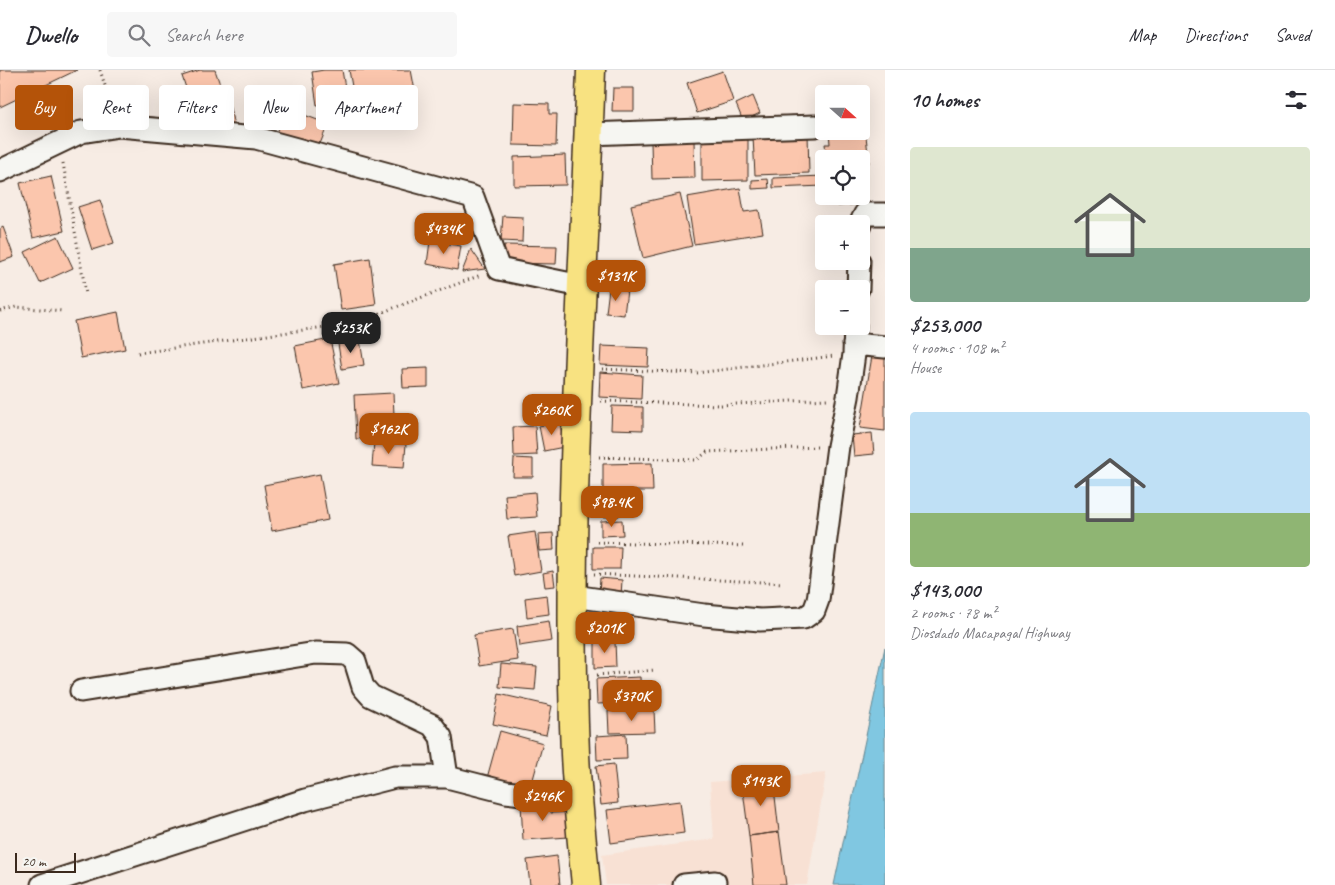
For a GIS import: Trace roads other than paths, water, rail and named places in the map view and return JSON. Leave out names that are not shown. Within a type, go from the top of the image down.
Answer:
[{"type":"highway","points":[[586,885],[578,801],[574,676],[574,541],[580,286],[591,70]]},
{"type":"street","points":[[0,172],[81,132],[119,126],[256,138],[473,197],[499,269],[580,286]]},
{"type":"street","points":[[588,134],[815,126]]},
{"type":"street","points":[[864,215],[885,214]]},
{"type":"street","points":[[574,585],[713,616],[760,620],[804,618],[814,611],[818,600],[838,446],[848,398],[855,341],[885,347]]},
{"type":"street","points":[[81,691],[316,653],[347,654],[355,661],[363,687],[371,696],[432,726],[441,736],[447,777]]},
{"type":"street","points":[[42,885],[305,800],[395,777],[447,777],[506,792],[578,801]]},
{"type":"street","points":[[684,885],[715,882]]},
{"type":"water","points":[[885,647],[885,885],[834,885]]}]
